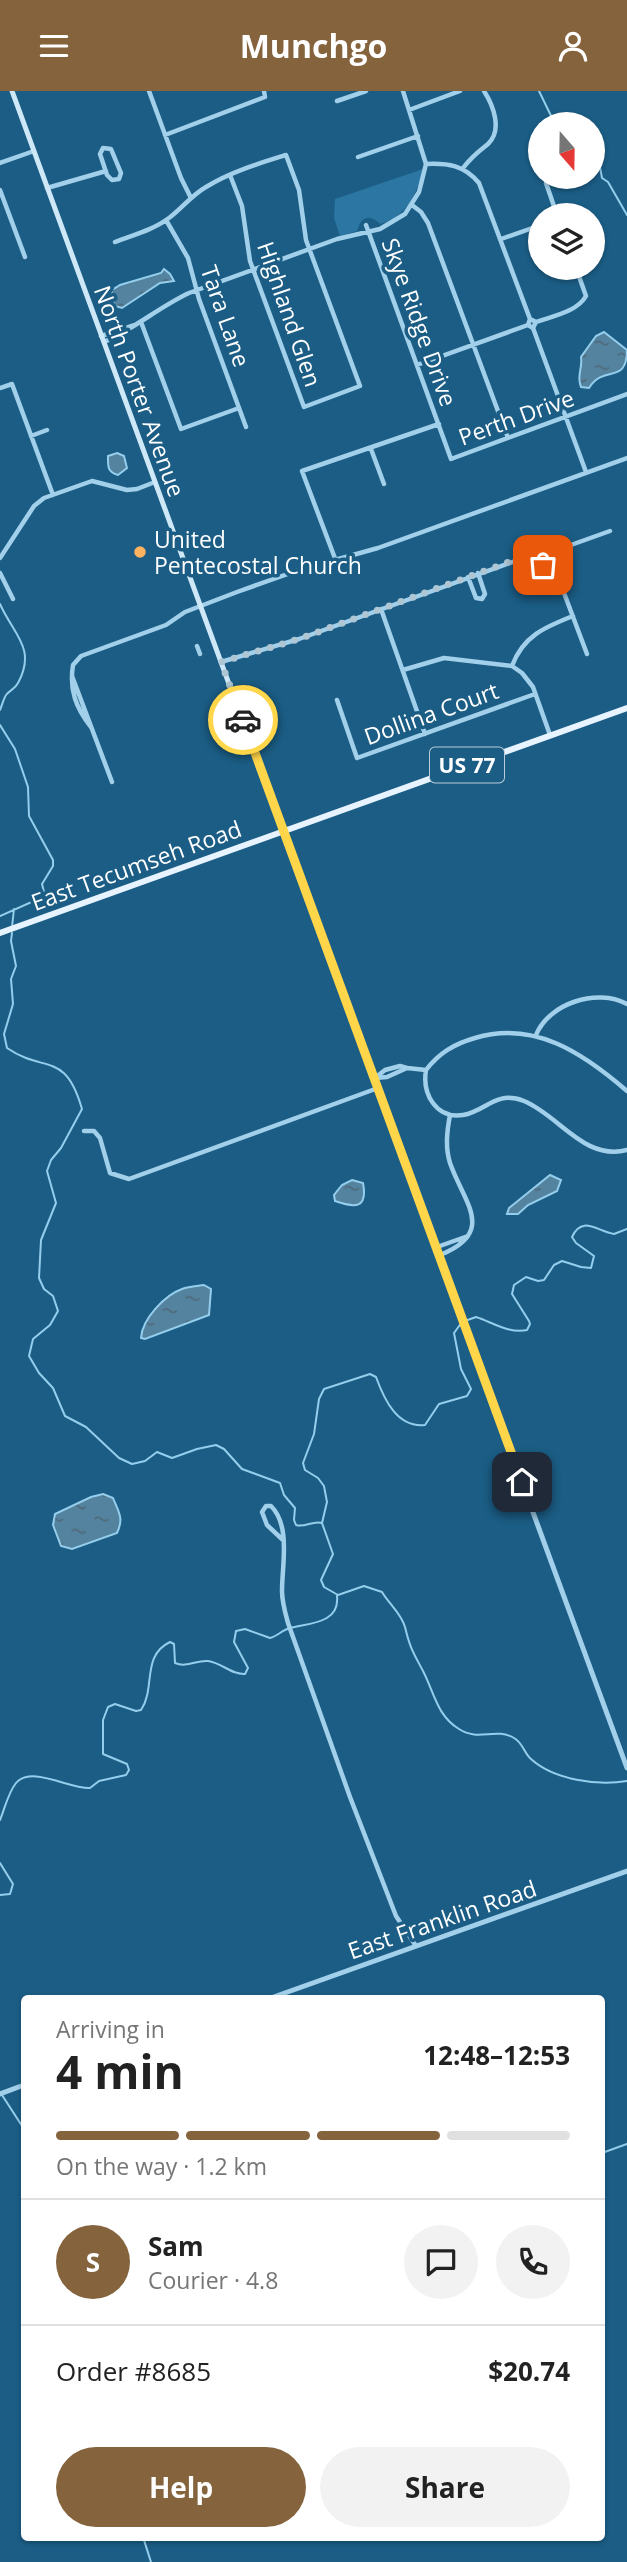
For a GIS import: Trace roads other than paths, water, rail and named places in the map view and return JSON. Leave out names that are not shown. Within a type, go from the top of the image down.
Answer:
[{"type":"main road","name":"North Porter Avenue","points":[[12,91],[352,1020]]},
{"type":"main road","name":"US 77","points":[[283,831],[627,708]]},
{"type":"main road","name":"East Tecumseh Road","points":[[0,933],[283,831]]},
{"type":"street","points":[[149,91],[164,135],[191,198]]},
{"type":"street","points":[[164,135],[265,97],[264,91]]},
{"type":"street","points":[[337,101],[366,91]]},
{"type":"street","points":[[102,339],[140,323],[176,299],[196,290],[343,237],[394,222],[412,205],[422,185],[426,165],[402,91]]},
{"type":"street","points":[[409,110],[460,91]]},
{"type":"street","points":[[463,168],[478,149],[489,143],[494,134],[496,123],[484,91]]},
{"type":"street","points":[[358,157],[418,136]]},
{"type":"street","points":[[108,148],[114,152],[121,176],[112,180],[106,171],[100,152],[108,148]]},
{"type":"street","points":[[0,163],[34,151]]},
{"type":"street","points":[[115,242],[166,220],[205,187],[286,155],[299,190],[302,225],[309,249]]},
{"type":"street","points":[[426,165],[443,163],[463,168],[479,183],[586,473]]},
{"type":"street","points":[[47,188],[106,171]]},
{"type":"street","name":"Highland Glen","points":[[230,175],[242,206],[246,245],[253,269],[304,407],[360,386],[309,249]]},
{"type":"street","points":[[0,190],[25,257]]},
{"type":"street","points":[[412,205],[428,223],[508,438]]},
{"type":"street","name":"Tara Lane","points":[[166,220],[188,258],[196,290],[246,427]]},
{"type":"street","name":"Skye Ridge Drive","points":[[366,225],[439,425]]},
{"type":"street","points":[[501,239],[528,230]]},
{"type":"street","points":[[417,365],[575,308],[586,296],[580,280]]},
{"type":"street","points":[[140,323],[181,429],[239,408]]},
{"type":"street","points":[[0,388],[12,384],[53,495]]},
{"type":"street","name":"Perth Drive","points":[[439,425],[452,459],[627,394]]},
{"type":"street","points":[[336,561],[302,471],[439,425]]},
{"type":"street","points":[[31,436],[47,430]]},
{"type":"street","points":[[371,449],[384,484]]},
{"type":"street","points":[[112,782],[72,675],[73,665],[81,656],[166,625],[201,606],[299,570],[378,548],[627,458]]},
{"type":"street","points":[[0,558],[34,506],[53,495],[92,481],[117,488],[138,489],[155,482]]},
{"type":"street","points":[[543,565],[553,553],[562,548],[610,531]]},
{"type":"street","points":[[221,662],[278,646],[518,560],[536,561],[554,573],[560,582],[587,654]]},
{"type":"street","points":[[0,573],[13,599]]},
{"type":"street","points":[[468,577],[474,595],[482,599],[485,594],[478,573]]},
{"type":"street","points":[[380,609],[425,734]]},
{"type":"street","points":[[512,666],[520,650],[535,633],[573,616]]},
{"type":"street","points":[[197,646],[200,654]]},
{"type":"street","points":[[403,670],[444,658],[512,666],[526,677],[536,694],[550,735]]},
{"type":"street","name":"Dollina Court","points":[[337,700],[358,758],[536,694]]},
{"type":"street","points":[[536,1035],[540,1024],[548,1016],[572,1003],[599,997],[625,1003],[627,996]]},
{"type":"street","name":"North Porter Avenue","points":[[352,1020],[627,1768]]},
{"type":"street","points":[[627,1091],[592,1063],[536,1035],[512,1031],[464,1041],[439,1055],[426,1070],[424,1081],[428,1098],[439,1110],[450,1115],[470,1113],[491,1101],[512,1098],[540,1109],[590,1147],[609,1152],[627,1150]]},
{"type":"street","points":[[375,1078],[387,1077],[407,1068],[426,1070]]},
{"type":"street","points":[[84,1131],[94,1131],[100,1138],[110,1173],[129,1179],[379,1088]]},
{"type":"street","points":[[440,1255],[455,1249],[469,1235],[473,1212],[450,1161],[447,1144],[450,1115]]},
{"type":"street","points":[[437,1247],[469,1235]]},
{"type":"street","points":[[283,1540],[265,1521],[262,1512],[266,1506],[271,1506],[279,1516],[283,1540],[283,1600],[288,1623],[396,1916],[416,1946]]},
{"type":"street","name":"East Franklin Road","points":[[279,1995],[627,1871]]},
{"type":"street","points":[[0,2094],[21,2086]]},
{"type":"water","points":[[164,269],[174,281],[160,283],[122,308],[115,306],[111,297],[112,290],[120,285],[161,273]]},
{"type":"water","points":[[604,332],[627,350],[626,361],[619,371],[601,377],[589,388],[581,387],[581,357],[596,336]]},
{"type":"water","points":[[117,453],[124,456],[127,468],[118,475],[110,470],[108,463],[108,456]]},
{"type":"water","points":[[550,1175],[561,1180],[557,1191],[528,1205],[518,1214],[507,1214],[509,1208]]},
{"type":"water","points":[[352,1180],[363,1183],[362,1202],[349,1205],[335,1201],[334,1195],[342,1185]]},
{"type":"water","points":[[204,1285],[211,1289],[209,1315],[145,1339],[141,1338],[145,1323],[162,1302],[182,1289]]},
{"type":"water","points":[[103,1494],[113,1498],[119,1512],[117,1533],[72,1549],[61,1546],[53,1525],[55,1514]]},
{"type":"waterway","points":[[539,91],[549,112]]},
{"type":"waterway","points":[[606,181],[627,215]]},
{"type":"waterway","points":[[0,604],[21,642],[25,660],[18,683],[6,695],[0,710]]},
{"type":"waterway","points":[[0,725],[15,749],[28,787],[29,816],[53,860],[53,866],[42,884],[45,896],[0,916]]},
{"type":"waterway","points":[[12,927],[14,909]]},
{"type":"waterway","points":[[12,933],[16,966],[11,979],[13,1004],[4,1034],[7,1048],[20,1056],[61,1071],[68,1078],[82,1109],[47,1171],[56,1203],[41,1240],[39,1278],[44,1289],[53,1296],[58,1311],[50,1325],[33,1339],[29,1356],[39,1373],[53,1388],[65,1416],[86,1427],[119,1458],[132,1464],[145,1461],[157,1452],[172,1458],[216,1445],[224,1449],[242,1469],[280,1483],[284,1495],[295,1508],[296,1525],[322,1523]]},
{"type":"waterway","points":[[338,1595],[324,1587],[321,1580],[333,1554],[322,1523],[327,1502],[324,1486],[318,1478],[305,1470],[303,1463],[314,1434],[319,1399],[324,1389],[370,1374],[376,1377],[388,1403],[399,1417],[415,1425],[425,1425],[439,1404],[467,1396],[471,1389],[461,1369],[454,1333],[462,1322],[476,1317],[507,1329],[527,1330],[530,1324],[512,1294],[514,1285],[526,1277],[544,1280],[554,1265],[562,1261],[591,1268],[594,1256],[572,1237],[580,1227],[590,1226],[614,1234],[627,1229]]},
{"type":"waterway","points":[[338,1595],[364,1586],[382,1592],[403,1622],[412,1650],[437,1703],[446,1717],[459,1729],[466,1733],[500,1734],[514,1738],[531,1759],[564,1777],[603,1783],[627,1781]]},
{"type":"waterway","points":[[0,1820],[11,1791],[23,1778],[40,1777],[90,1788],[99,1781],[126,1775],[129,1770],[127,1764],[103,1754],[103,1720],[108,1707],[115,1704],[141,1710],[148,1692],[155,1655],[170,1642],[174,1644],[175,1663],[184,1665],[208,1661],[245,1674],[248,1668],[234,1642],[236,1631],[245,1629],[270,1638],[287,1629],[321,1621],[333,1612],[337,1605],[337,1596]]},
{"type":"waterway","points":[[0,1863],[13,1884],[10,1894],[0,1895]]},
{"type":"waterway","points":[[2,2095],[21,2124]]},
{"type":"waterway","points":[[605,2152],[627,2144]]},
{"type":"waterway","points":[[144,2541],[151,2562]]},
{"type":"place","name":"United Pentecostal Church","points":[[140,552]]}]
